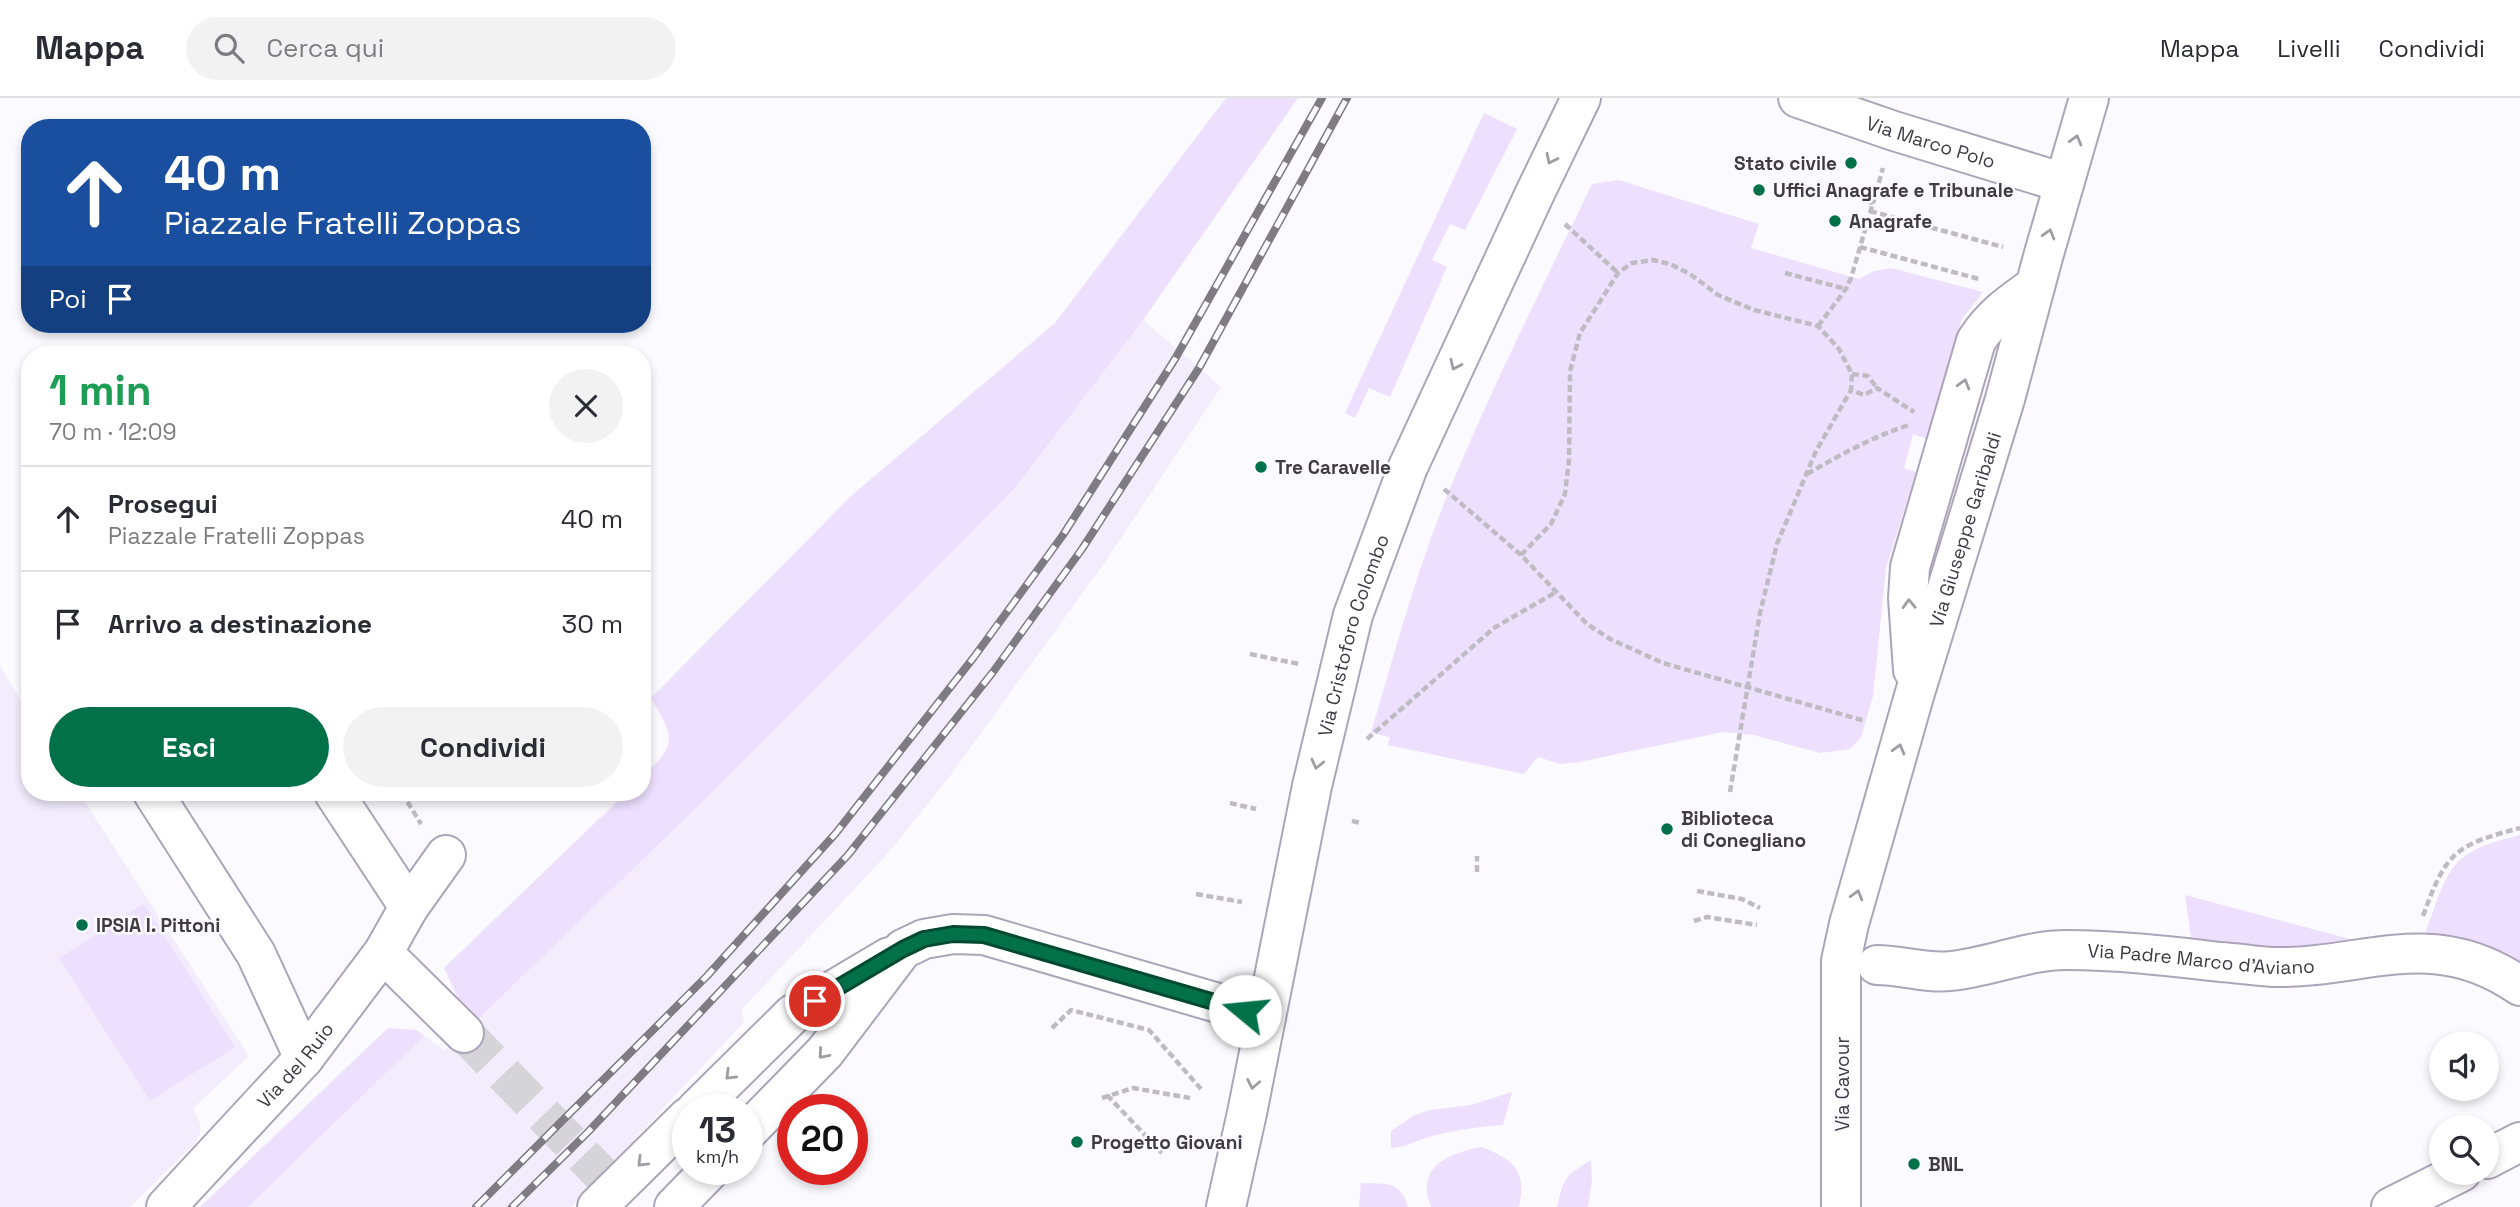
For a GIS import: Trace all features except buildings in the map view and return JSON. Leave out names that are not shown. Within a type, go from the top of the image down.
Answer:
[{"type":"street","name":"Via Cristoforo Colombo","points":[[1226,1207],[1312,786],[1353,615],[1408,467],[1581,98]]},
{"type":"street","name":"Via Marco Polo","points":[[1798,98],[1894,131],[2064,183]]},
{"type":"street","name":"Via Giuseppe Garibaldi","points":[[1859,963],[1849,924],[1914,696],[2006,399],[2089,98]]},
{"type":"street","points":[[158,801],[256,954],[304,1058]]},
{"type":"street","points":[[339,801],[408,907]]},
{"type":"street","name":"Via del Ruio","points":[[166,1207],[304,1058],[383,953],[408,907],[446,855]]},
{"type":"street","points":[[712,1094],[793,1014],[903,949],[924,939],[953,934],[984,935],[1266,1017]]},
{"type":"street","points":[[763,1116],[825,1052],[903,949]]},
{"type":"street","name":"Via Padre Marco d'Aviano","points":[[1859,963],[1948,972],[2064,950],[2136,953],[2273,967],[2410,953],[2440,954],[2475,963],[2520,986]]},
{"type":"street","points":[[383,953],[464,1033]]},
{"type":"street","name":"Via Cavour","points":[[1840,1207],[1859,963]]},
{"type":"street","points":[[605,1190],[672,1131]]},
{"type":"street","points":[[674,1207],[695,1185]]},
{"type":"street","points":[[2390,1207],[2435,1185]]},
{"type":"path","points":[[1818,326],[1846,289],[1880,178]]},
{"type":"path","points":[[1864,200],[1872,203]]},
{"type":"path","points":[[1870,211],[2004,248]]},
{"type":"path","points":[[1565,223],[1618,273]]},
{"type":"path","points":[[1860,247],[1985,281]]},
{"type":"path","points":[[1521,555],[1551,524],[1565,494],[1569,460],[1570,371],[1580,333],[1618,273],[1632,263],[1653,260],[1671,264],[1690,274],[1718,295],[1754,310],[1818,326],[1839,349],[1852,374],[1851,390],[1822,439],[1777,544],[1760,613],[1730,792]]},
{"type":"path","points":[[1785,273],[1846,289]]},
{"type":"path","points":[[1852,374],[1868,376],[1877,388],[1916,413]]},
{"type":"path","points":[[1851,390],[1864,396],[1877,388]]},
{"type":"path","points":[[1807,474],[1889,431],[1914,423]]},
{"type":"path","points":[[1444,489],[1521,555],[1587,624],[1609,639],[1663,663],[1867,722]]},
{"type":"path","points":[[1365,740],[1494,628],[1556,592]]},
{"type":"path","points":[[1250,654],[1299,664]]},
{"type":"path","points":[[1230,803],[1256,808]]},
{"type":"path","points":[[1352,821],[1361,823]]},
{"type":"path","points":[[2410,953],[2437,877],[2452,856],[2471,843],[2520,828]]},
{"type":"path","points":[[1477,856],[1477,872]]},
{"type":"path","points":[[1697,891],[1742,899],[1760,908]]},
{"type":"path","points":[[1196,894],[1242,902]]},
{"type":"path","points":[[1694,921],[1707,917],[1757,925]]},
{"type":"path","points":[[1052,1028],[1071,1010],[1149,1030],[1201,1089]]},
{"type":"path","points":[[1163,1153],[1105,1096],[1133,1088],[1190,1098]]},
{"type":"shaded area","points":[[1226,98],[1298,98],[1143,320],[1015,489],[729,776],[475,1022],[462,1006],[444,968],[618,801],[651,801],[651,768],[662,756],[669,740],[665,723],[651,698],[851,496],[1055,323]]},
{"type":"shaded area","points":[[1484,113],[1517,129],[1465,230],[1450,224],[1432,260],[1447,267],[1390,397],[1369,388],[1355,418],[1345,413]]},
{"type":"shaded area","points":[[1619,180],[1759,224],[1751,248],[1859,279],[1874,271],[1891,268],[1983,292],[1962,319],[1927,439],[1913,434],[1904,468],[1916,472],[1886,568],[1873,696],[1861,737],[1850,749],[1820,753],[1754,735],[1723,732],[1579,762],[1560,764],[1538,757],[1524,774],[1388,745],[1390,737],[1371,733],[1430,541],[1487,404],[1592,184]]},
{"type":"shaded area","points":[[1143,320],[1221,387],[1105,562],[950,776],[889,852],[742,1009],[744,1022],[677,1094],[672,1094],[672,1099],[571,1207],[248,1207],[424,1036],[445,1050],[729,776],[1015,490]]},
{"type":"shaded area","name":"IPSIA I. Pittoni","points":[[0,666],[21,700],[21,801],[84,801],[249,1056],[193,1108],[200,1124],[200,1134],[195,1143],[130,1207],[0,1207]]},
{"type":"shaded area","points":[[2520,835],[2520,962],[2516,968],[2424,937],[2439,895],[2453,868],[2477,849]]},
{"type":"shaded area","points":[[2185,895],[2376,946],[2325,954],[2192,944]]},
{"type":"shaded area","points":[[144,904],[235,1047],[150,1101],[59,958]]},
{"type":"shaded area","points":[[388,1028],[417,1030],[424,1036],[248,1207],[200,1207]]},
{"type":"shaded area","points":[[1512,1092],[1503,1125],[1447,1132],[1391,1148],[1391,1131],[1413,1116],[1430,1110],[1471,1105]]},
{"type":"shaded area","points":[[1481,1147],[1502,1156],[1515,1168],[1521,1184],[1519,1207],[1431,1207],[1427,1181],[1431,1172],[1446,1158]]},
{"type":"shaded area","points":[[1591,1160],[1592,1180],[1588,1207],[1557,1207],[1567,1178]]},
{"type":"shaded area","points":[[1361,1183],[1391,1185],[1401,1192],[1408,1207],[1359,1207]]},
{"type":"tunnel","points":[[464,1033],[602,1175]]},
{"type":"railway","points":[[476,1207],[707,976],[836,833],[974,657],[1063,535],[1175,359],[1322,98]]},
{"type":"railway","points":[[512,1207],[588,1132],[848,855],[993,672],[1082,549],[1199,368],[1347,98]]},
{"type":"place","name":"Stato civile","points":[[1851,163]]},
{"type":"place","name":"Uffici Anagrafe e Tribunale","points":[[1759,190]]},
{"type":"place","name":"Anagrafe","points":[[1835,221]]},
{"type":"place","name":"Tre Caravelle","points":[[1261,467]]},
{"type":"place","name":"Biblioteca di Conegliano","points":[[1667,829]]},
{"type":"place","name":"IPSIA I. Pittoni","points":[[82,925]]},
{"type":"place","name":"Progetto Giovani","points":[[1077,1142]]},
{"type":"place","name":"BNL","points":[[1914,1164]]},
{"type":"route","points":[[815,1001],[924,939],[968,934],[984,935],[1245,1011]]}]
